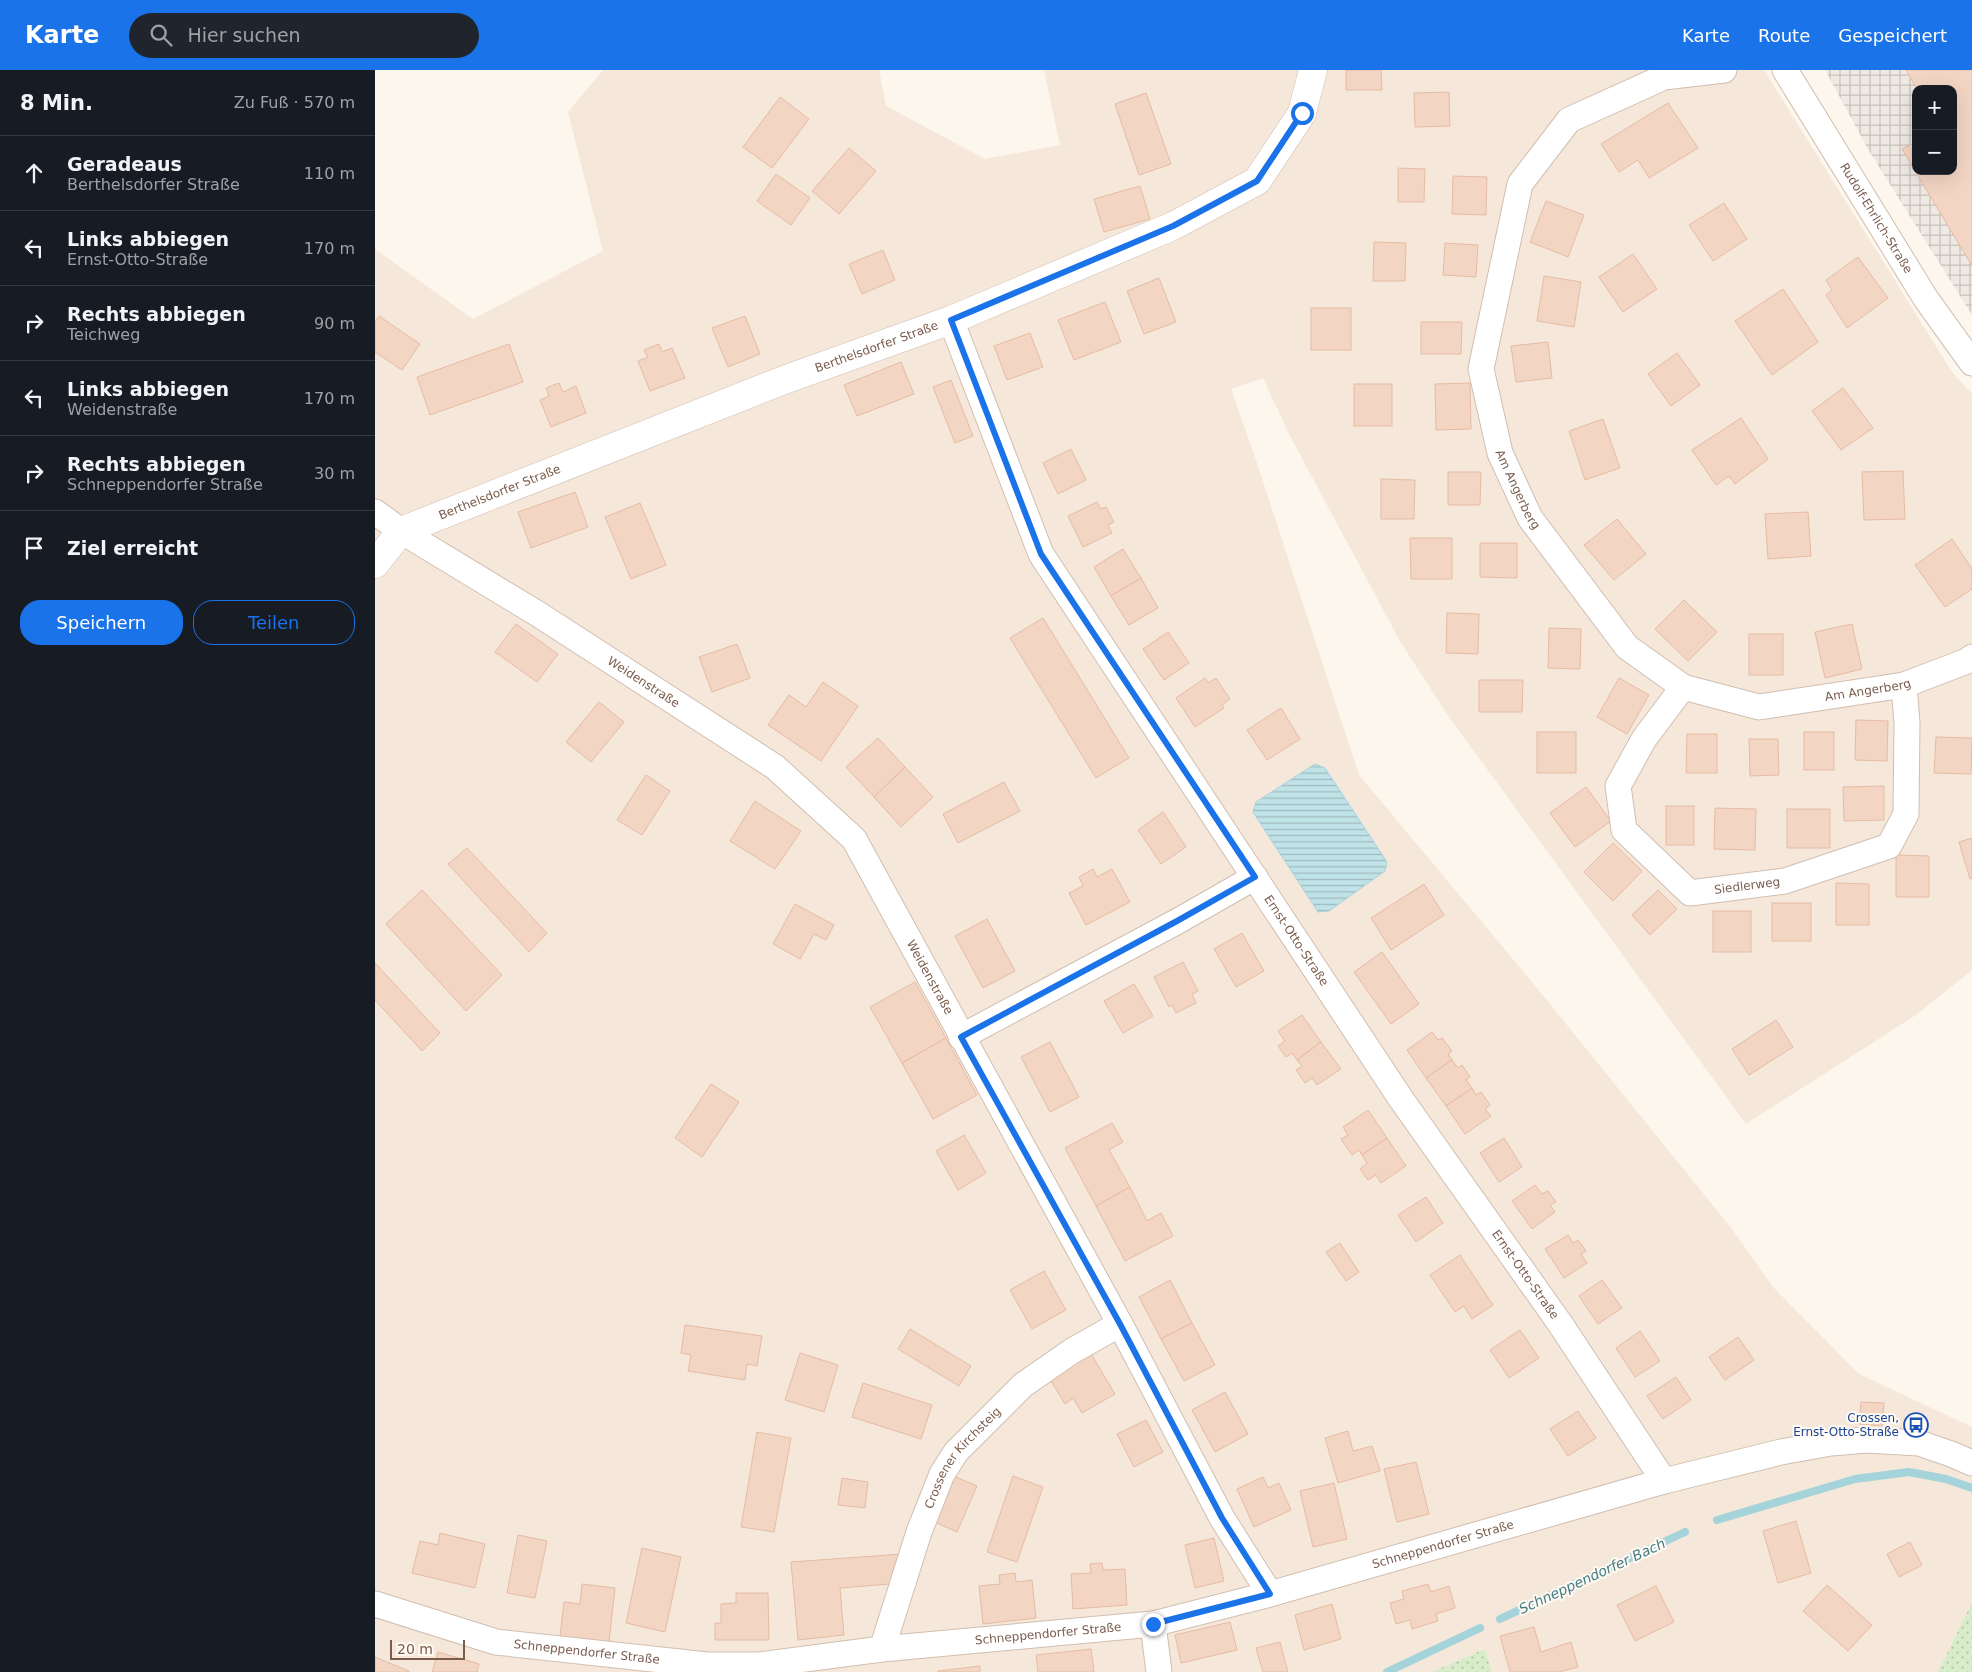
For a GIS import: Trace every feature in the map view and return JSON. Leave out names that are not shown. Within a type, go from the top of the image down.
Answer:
[{"type":"street","name":"Berthelsdorfer Straße","points":[[401,531],[784,380],[951,320],[1173,226],[1257,181],[1302,113],[1313,70]]},
{"type":"street","name":"Am Angerberg","points":[[1723,70],[1664,77],[1569,120],[1520,184],[1481,369],[1500,452],[1530,518],[1627,647],[1683,687],[1759,707],[1904,685],[1967,661],[1972,657]]},
{"type":"street","name":"Rudolf-Ehrlich-Straße","points":[[1785,70],[1926,299],[1972,363]]},
{"type":"street","name":"Ernst-Otto-Straße","points":[[951,320],[1041,554],[1401,1099],[1561,1325],[1664,1481]]},
{"type":"street","name":"Weidenstraße","points":[[375,512],[401,531],[538,614],[775,767],[854,839],[1120,1324],[1222,1518],[1270,1594]]},
{"type":"street","points":[[375,564],[401,531]]},
{"type":"street","name":"Siedlerweg","points":[[1683,687],[1644,739],[1618,786],[1624,830],[1690,893],[1785,881],[1889,846],[1906,814],[1907,723],[1904,685]]},
{"type":"street","points":[[961,1037],[1255,877]]},
{"type":"street","name":"Crossener Kirchsteig","points":[[882,1649],[919,1532],[942,1474],[956,1452],[1023,1385],[1072,1351],[1120,1324]]},
{"type":"street","name":"Schneppendorfer Straße","points":[[375,1604],[496,1642],[760,1669],[882,1649],[1153,1624],[1270,1594],[1664,1481],[1781,1452],[1831,1443],[1867,1440],[1919,1443],[1972,1463]]},
{"type":"street","points":[[1153,1624],[1159,1672]]},
{"type":"shaded area","points":[[603,70],[879,70],[886,106],[985,159],[1060,145],[1044,70],[1764,70],[1952,372],[1972,394],[1972,970],[1916,1015],[1746,1124],[1449,717],[1401,643],[1289,434],[1263,378],[1231,389],[1359,775],[1537,988],[1732,1229],[1774,1288],[1859,1374],[1972,1427],[1972,1602],[1938,1672],[1492,1672],[1485,1649],[1431,1672],[375,1672],[375,249],[473,319],[603,251],[568,112]]},
{"type":"shaded area","points":[[1825,70],[1972,70],[1972,315],[1869,151]]},
{"type":"green space","points":[[1972,1602],[1972,1672],[1938,1672]]},
{"type":"green space","points":[[1485,1649],[1492,1672],[1431,1672]]},
{"type":"water","points":[[1315,764],[1325,768],[1387,862],[1385,871],[1329,911],[1318,912],[1253,812],[1256,802]]},
{"type":"building","points":[[1346,70],[1381,70],[1382,90],[1346,90]]},
{"type":"building","points":[[1906,70],[1972,70],[1972,266],[1918,175],[1957,175],[1957,85],[1915,85]]},
{"type":"building","points":[[1449,92],[1450,126],[1415,127],[1414,93]]},
{"type":"building","points":[[1146,93],[1171,164],[1139,175],[1115,104]]},
{"type":"building","points":[[780,97],[809,119],[772,168],[743,147]]},
{"type":"building","points":[[1668,103],[1698,148],[1649,178],[1638,160],[1619,172],[1601,144]]},
{"type":"building","points":[[1912,144],[1912,166],[1902,149]]},
{"type":"building","points":[[849,148],[876,171],[839,214],[812,191]]},
{"type":"building","points":[[1398,168],[1425,169],[1424,202],[1398,202]]},
{"type":"building","points":[[776,174],[810,198],[791,225],[757,201]]},
{"type":"building","points":[[1453,176],[1487,177],[1486,215],[1452,214]]},
{"type":"building","points":[[1140,186],[1150,219],[1104,232],[1094,199]]},
{"type":"building","points":[[1546,201],[1584,215],[1568,257],[1530,242]]},
{"type":"building","points":[[1724,203],[1747,239],[1713,261],[1689,225]]},
{"type":"building","points":[[1374,242],[1406,243],[1405,281],[1373,281]]},
{"type":"building","points":[[1445,243],[1478,245],[1476,277],[1443,275]]},
{"type":"building","points":[[883,250],[895,280],[862,294],[849,264]]},
{"type":"building","points":[[1633,254],[1657,289],[1623,312],[1599,277]]},
{"type":"building","points":[[1858,257],[1888,298],[1847,328],[1826,295],[1832,290],[1826,280]]},
{"type":"building","points":[[1544,276],[1581,282],[1574,327],[1537,321]]},
{"type":"building","points":[[1159,278],[1176,322],[1144,334],[1127,291]]},
{"type":"building","points":[[1783,289],[1818,342],[1772,375],[1735,321]]},
{"type":"building","points":[[1105,302],[1121,342],[1074,360],[1058,320]]},
{"type":"building","points":[[1311,308],[1351,308],[1351,350],[1311,350]]},
{"type":"building","points":[[379,316],[420,344],[402,370],[375,352],[375,322]]},
{"type":"building","points":[[745,316],[760,354],[728,367],[712,328]]},
{"type":"building","points":[[1421,322],[1462,322],[1461,354],[1421,354]]},
{"type":"building","points":[[1030,333],[1043,367],[1007,380],[994,346]]},
{"type":"building","points":[[1548,342],[1552,378],[1516,382],[1511,346]]},
{"type":"building","points":[[509,344],[523,382],[430,415],[417,377]]},
{"type":"building","points":[[659,344],[662,352],[672,348],[685,378],[650,391],[638,361],[648,357],[644,350]]},
{"type":"building","points":[[1677,353],[1700,385],[1671,406],[1648,374]]},
{"type":"building","points":[[901,362],[914,394],[857,416],[844,385]]},
{"type":"building","points":[[951,380],[973,436],[955,443],[933,387]]},
{"type":"building","points":[[559,383],[563,392],[576,386],[586,413],[551,427],[540,400],[549,396],[546,388]]},
{"type":"building","points":[[1470,383],[1471,429],[1436,430],[1435,384]]},
{"type":"building","points":[[1354,384],[1392,384],[1392,426],[1354,426]]},
{"type":"building","points":[[1843,388],[1873,428],[1841,450],[1812,411]]},
{"type":"building","points":[[1741,418],[1768,459],[1735,484],[1729,476],[1716,485],[1692,450]]},
{"type":"building","points":[[1603,419],[1620,468],[1585,480],[1569,431]]},
{"type":"building","points":[[1071,449],[1086,480],[1058,494],[1043,463]]},
{"type":"building","points":[[1903,471],[1905,519],[1864,520],[1862,472]]},
{"type":"building","points":[[1448,472],[1481,472],[1480,505],[1448,505]]},
{"type":"building","points":[[1381,479],[1415,480],[1414,519],[1381,519]]},
{"type":"building","points":[[575,492],[588,527],[531,548],[518,512]]},
{"type":"building","points":[[1097,502],[1101,509],[1106,507],[1114,522],[1108,525],[1112,533],[1083,547],[1068,516]]},
{"type":"building","points":[[640,503],[666,565],[631,579],[605,517]]},
{"type":"building","points":[[1808,512],[1811,556],[1768,559],[1765,514]]},
{"type":"building","points":[[1617,519],[1646,554],[1614,580],[1584,545]]},
{"type":"building","points":[[1410,538],[1452,538],[1452,579],[1411,579]]},
{"type":"building","points":[[1952,539],[1972,569],[1972,589],[1945,607],[1915,565]]},
{"type":"building","points":[[1480,543],[1517,543],[1517,578],[1480,577]]},
{"type":"building","points":[[1123,549],[1141,578],[1111,596],[1094,567]]},
{"type":"building","points":[[1141,578],[1158,608],[1129,625],[1111,596]]},
{"type":"building","points":[[1684,600],[1717,632],[1688,661],[1655,629]]},
{"type":"building","points":[[1447,613],[1479,614],[1478,654],[1446,653]]},
{"type":"building","points":[[1043,618],[1129,758],[1096,778],[1010,638]]},
{"type":"building","points":[[516,624],[558,654],[537,682],[495,652]]},
{"type":"building","points":[[1852,624],[1862,669],[1825,678],[1815,632]]},
{"type":"building","points":[[1549,628],[1581,629],[1580,669],[1548,668]]},
{"type":"building","points":[[1168,632],[1189,663],[1164,680],[1143,649]]},
{"type":"building","points":[[1749,634],[1783,634],[1783,675],[1749,675]]},
{"type":"building","points":[[737,644],[750,678],[712,692],[699,657]]},
{"type":"building","points":[[1205,678],[1208,683],[1216,678],[1230,699],[1222,705],[1224,708],[1195,727],[1176,698]]},
{"type":"building","points":[[1619,678],[1649,695],[1627,734],[1597,717]]},
{"type":"building","points":[[1479,680],[1523,680],[1522,712],[1479,712]]},
{"type":"building","points":[[823,682],[858,706],[821,761],[768,725],[789,695],[806,707]]},
{"type":"building","points":[[599,702],[624,722],[591,762],[566,742]]},
{"type":"building","points":[[1281,708],[1300,739],[1267,760],[1247,730]]},
{"type":"building","points":[[1856,720],[1888,721],[1887,761],[1855,760]]},
{"type":"building","points":[[1537,732],[1576,732],[1576,773],[1537,773]]},
{"type":"building","points":[[1804,732],[1834,732],[1834,770],[1804,770]]},
{"type":"building","points":[[1687,734],[1717,734],[1717,773],[1686,773]]},
{"type":"building","points":[[1936,737],[1972,738],[1971,774],[1934,773]]},
{"type":"building","points":[[878,738],[905,767],[874,797],[846,767]]},
{"type":"building","points":[[1749,739],[1778,739],[1779,775],[1750,776]]},
{"type":"building","points":[[905,767],[933,797],[901,827],[874,797]]},
{"type":"building","points":[[646,775],[670,791],[642,835],[617,820]]},
{"type":"building","points":[[1004,782],[1020,811],[958,843],[943,814]]},
{"type":"building","points":[[1884,786],[1884,820],[1844,821],[1843,787]]},
{"type":"building","points":[[1586,787],[1611,821],[1575,847],[1550,813]]},
{"type":"building","points":[[755,801],[801,831],[775,869],[730,841]]},
{"type":"building","points":[[1666,806],[1694,806],[1694,845],[1666,845]]},
{"type":"building","points":[[1715,808],[1756,809],[1755,850],[1714,849]]},
{"type":"building","points":[[1787,809],[1830,809],[1830,848],[1787,848]]},
{"type":"building","points":[[1163,812],[1186,847],[1161,864],[1138,830]]},
{"type":"building","points":[[1972,838],[1972,878],[1970,879],[1959,842]]},
{"type":"building","points":[[1613,843],[1642,871],[1613,901],[1584,872]]},
{"type":"building","points":[[467,848],[547,933],[529,952],[448,864]]},
{"type":"building","points":[[1896,855],[1929,856],[1929,897],[1896,897]]},
{"type":"building","points":[[1093,869],[1097,877],[1112,869],[1130,902],[1086,925],[1069,893],[1083,886],[1079,877]]},
{"type":"building","points":[[1836,883],[1869,884],[1869,925],[1836,925]]},
{"type":"building","points":[[1424,884],[1444,915],[1391,950],[1371,918]]},
{"type":"building","points":[[422,890],[502,975],[466,1011],[386,924]]},
{"type":"building","points":[[1658,890],[1677,909],[1650,935],[1632,915]]},
{"type":"building","points":[[1772,903],[1811,903],[1811,941],[1772,941]]},
{"type":"building","points":[[795,904],[834,925],[826,940],[814,934],[800,959],[773,944]]},
{"type":"building","points":[[1713,911],[1751,911],[1751,952],[1713,952]]},
{"type":"building","points":[[987,919],[1015,971],[983,988],[955,936]]},
{"type":"building","points":[[1242,933],[1264,971],[1236,987],[1214,949]]},
{"type":"building","points":[[1382,952],[1419,1004],[1391,1024],[1354,972]]},
{"type":"building","points":[[1183,962],[1198,991],[1192,994],[1196,1003],[1176,1013],[1172,1005],[1169,1007],[1154,977]]},
{"type":"building","points":[[375,963],[440,1033],[422,1051],[375,1000]]},
{"type":"building","points":[[915,982],[946,1038],[902,1063],[870,1007]]},
{"type":"building","points":[[1134,984],[1153,1016],[1123,1033],[1104,1001]]},
{"type":"building","points":[[1302,1015],[1321,1042],[1297,1060],[1292,1053],[1286,1057],[1278,1046],[1285,1041],[1278,1031]]},
{"type":"building","points":[[1776,1020],[1793,1047],[1749,1075],[1732,1049]]},
{"type":"building","points":[[1432,1032],[1438,1040],[1442,1038],[1452,1051],[1448,1054],[1452,1060],[1426,1078],[1407,1050]]},
{"type":"building","points":[[946,1038],[977,1095],[933,1119],[902,1063]]},
{"type":"building","points":[[1050,1042],[1079,1097],[1050,1112],[1021,1057]]},
{"type":"building","points":[[1321,1042],[1341,1069],[1317,1085],[1312,1078],[1305,1083],[1296,1070],[1302,1066],[1297,1060]]},
{"type":"building","points":[[1452,1060],[1458,1068],[1462,1065],[1470,1077],[1466,1080],[1472,1088],[1446,1106],[1426,1078]]},
{"type":"building","points":[[711,1084],[739,1102],[702,1157],[675,1138]]},
{"type":"building","points":[[1472,1088],[1476,1095],[1481,1092],[1490,1105],[1485,1109],[1491,1116],[1465,1134],[1446,1106]]},
{"type":"building","points":[[1368,1110],[1387,1138],[1362,1155],[1359,1150],[1352,1155],[1341,1139],[1348,1135],[1343,1127]]},
{"type":"building","points":[[1112,1123],[1123,1142],[1109,1150],[1130,1187],[1096,1206],[1065,1148]]},
{"type":"building","points":[[964,1135],[986,1173],[958,1190],[936,1151]]},
{"type":"building","points":[[1387,1138],[1406,1166],[1381,1183],[1376,1175],[1368,1180],[1360,1169],[1367,1163],[1362,1155]]},
{"type":"building","points":[[1504,1138],[1522,1167],[1499,1182],[1480,1153]]},
{"type":"building","points":[[1535,1185],[1542,1194],[1548,1191],[1556,1202],[1550,1205],[1555,1212],[1532,1229],[1512,1201]]},
{"type":"building","points":[[1130,1187],[1147,1221],[1161,1213],[1173,1236],[1125,1261],[1096,1206]]},
{"type":"building","points":[[1426,1197],[1443,1223],[1416,1242],[1398,1215]]},
{"type":"building","points":[[1568,1235],[1573,1243],[1578,1240],[1586,1251],[1581,1254],[1587,1263],[1564,1278],[1545,1249]]},
{"type":"building","points":[[1340,1243],[1359,1272],[1346,1281],[1326,1252]]},
{"type":"building","points":[[1460,1255],[1493,1305],[1472,1319],[1464,1306],[1455,1312],[1430,1275]]},
{"type":"building","points":[[1044,1271],[1066,1310],[1032,1329],[1010,1290]]},
{"type":"building","points":[[1170,1280],[1192,1323],[1161,1339],[1139,1297]]},
{"type":"building","points":[[1602,1280],[1622,1308],[1598,1324],[1579,1296]]},
{"type":"building","points":[[1192,1323],[1215,1365],[1184,1381],[1161,1339]]},
{"type":"building","points":[[685,1325],[762,1336],[757,1366],[747,1364],[745,1380],[688,1371],[691,1355],[681,1353]]},
{"type":"building","points":[[910,1329],[971,1366],[959,1386],[898,1349]]},
{"type":"building","points":[[1520,1330],[1539,1358],[1509,1378],[1490,1350]]},
{"type":"building","points":[[1640,1331],[1660,1361],[1635,1377],[1616,1348]]},
{"type":"building","points":[[1738,1337],[1754,1360],[1725,1380],[1709,1357]]},
{"type":"building","points":[[1090,1352],[1115,1394],[1082,1413],[1073,1398],[1065,1404],[1048,1376]]},
{"type":"building","points":[[800,1353],[838,1365],[824,1412],[785,1400]]},
{"type":"building","points":[[1676,1377],[1691,1400],[1663,1419],[1647,1396]]},
{"type":"building","points":[[863,1383],[932,1405],[921,1439],[852,1417]]},
{"type":"building","points":[[1225,1392],[1248,1434],[1215,1452],[1192,1410]]},
{"type":"building","points":[[1861,1402],[1884,1403],[1882,1426],[1859,1424]]},
{"type":"building","points":[[1578,1411],[1596,1438],[1568,1456],[1550,1429]]},
{"type":"building","points":[[1146,1420],[1163,1452],[1134,1467],[1117,1434]]},
{"type":"building","points":[[1348,1431],[1353,1451],[1372,1446],[1380,1471],[1338,1483],[1325,1438]]},
{"type":"building","points":[[757,1432],[791,1438],[774,1532],[741,1527]]},
{"type":"building","points":[[1416,1462],[1429,1514],[1397,1522],[1384,1469]]},
{"type":"building","points":[[951,1475],[977,1486],[957,1532],[930,1520]]},
{"type":"building","points":[[1013,1476],[1043,1487],[1017,1562],[987,1552]]},
{"type":"building","points":[[1263,1477],[1268,1488],[1279,1483],[1291,1510],[1254,1527],[1237,1489]]},
{"type":"building","points":[[842,1478],[868,1482],[865,1508],[838,1505]]},
{"type":"building","points":[[1334,1483],[1347,1539],[1313,1547],[1300,1491]]},
{"type":"building","points":[[1796,1521],[1811,1573],[1778,1583],[1763,1531]]},
{"type":"building","points":[[440,1533],[485,1544],[475,1588],[412,1573],[420,1541],[438,1545]]},
{"type":"building","points":[[518,1535],[547,1541],[535,1598],[507,1593]]},
{"type":"building","points":[[1214,1538],[1224,1581],[1195,1588],[1185,1545]]},
{"type":"building","points":[[1910,1542],[1922,1565],[1899,1577],[1887,1554]]},
{"type":"building","points":[[642,1548],[681,1557],[665,1632],[626,1623]]},
{"type":"building","points":[[902,1554],[890,1584],[840,1588],[844,1635],[798,1640],[791,1562]]},
{"type":"building","points":[[1102,1563],[1103,1570],[1125,1569],[1127,1605],[1073,1609],[1071,1574],[1091,1573],[1090,1564]]},
{"type":"building","points":[[1015,1573],[1016,1582],[1032,1580],[1036,1618],[983,1624],[979,1586],[1000,1584],[999,1575]]},
{"type":"building","points":[[582,1584],[615,1588],[609,1642],[560,1637],[564,1602],[580,1604]]},
{"type":"building","points":[[1428,1584],[1431,1592],[1449,1586],[1455,1608],[1436,1614],[1438,1621],[1412,1629],[1410,1620],[1396,1624],[1390,1603],[1404,1599],[1402,1591]]},
{"type":"building","points":[[1827,1585],[1872,1625],[1848,1651],[1803,1611]]},
{"type":"building","points":[[1656,1586],[1674,1622],[1635,1641],[1617,1605]]},
{"type":"building","points":[[736,1593],[768,1593],[769,1640],[715,1640],[715,1623],[721,1623],[721,1604],[736,1603]]},
{"type":"building","points":[[1332,1604],[1341,1639],[1304,1650],[1295,1615]]},
{"type":"building","points":[[1230,1622],[1237,1650],[1181,1663],[1175,1635]]},
{"type":"building","points":[[1534,1627],[1541,1652],[1571,1642],[1578,1667],[1559,1672],[1510,1672],[1500,1636]]},
{"type":"building","points":[[1280,1642],[1288,1672],[1263,1672],[1256,1648]]},
{"type":"building","points":[[1091,1649],[1094,1672],[1038,1672],[1036,1655]]},
{"type":"building","points":[[438,1652],[479,1664],[477,1672],[432,1672]]},
{"type":"building","points":[[375,1657],[409,1671],[409,1672],[375,1672]]},
{"type":"building","points":[[980,1666],[980,1672],[938,1672],[938,1671]]},
{"type":"waterway","name":"Schneppendorfer Bach","points":[[1717,1520],[1855,1479],[1909,1472],[1946,1479],[1972,1488]]},
{"type":"waterway","name":"Schneppendorfer Bach","points":[[1500,1619],[1685,1532]]},
{"type":"waterway","name":"Schneppendorfer Bach","points":[[1387,1672],[1480,1628]]},
{"type":"place","name":"Crossen, Ernst-Otto-Straße","points":[[1916,1425]]},
{"type":"route","points":[[1153,1624],[1270,1594],[1222,1518],[1120,1324],[961,1037],[1255,877],[1041,554],[951,320],[1173,226],[1257,181],[1302,113]]}]
